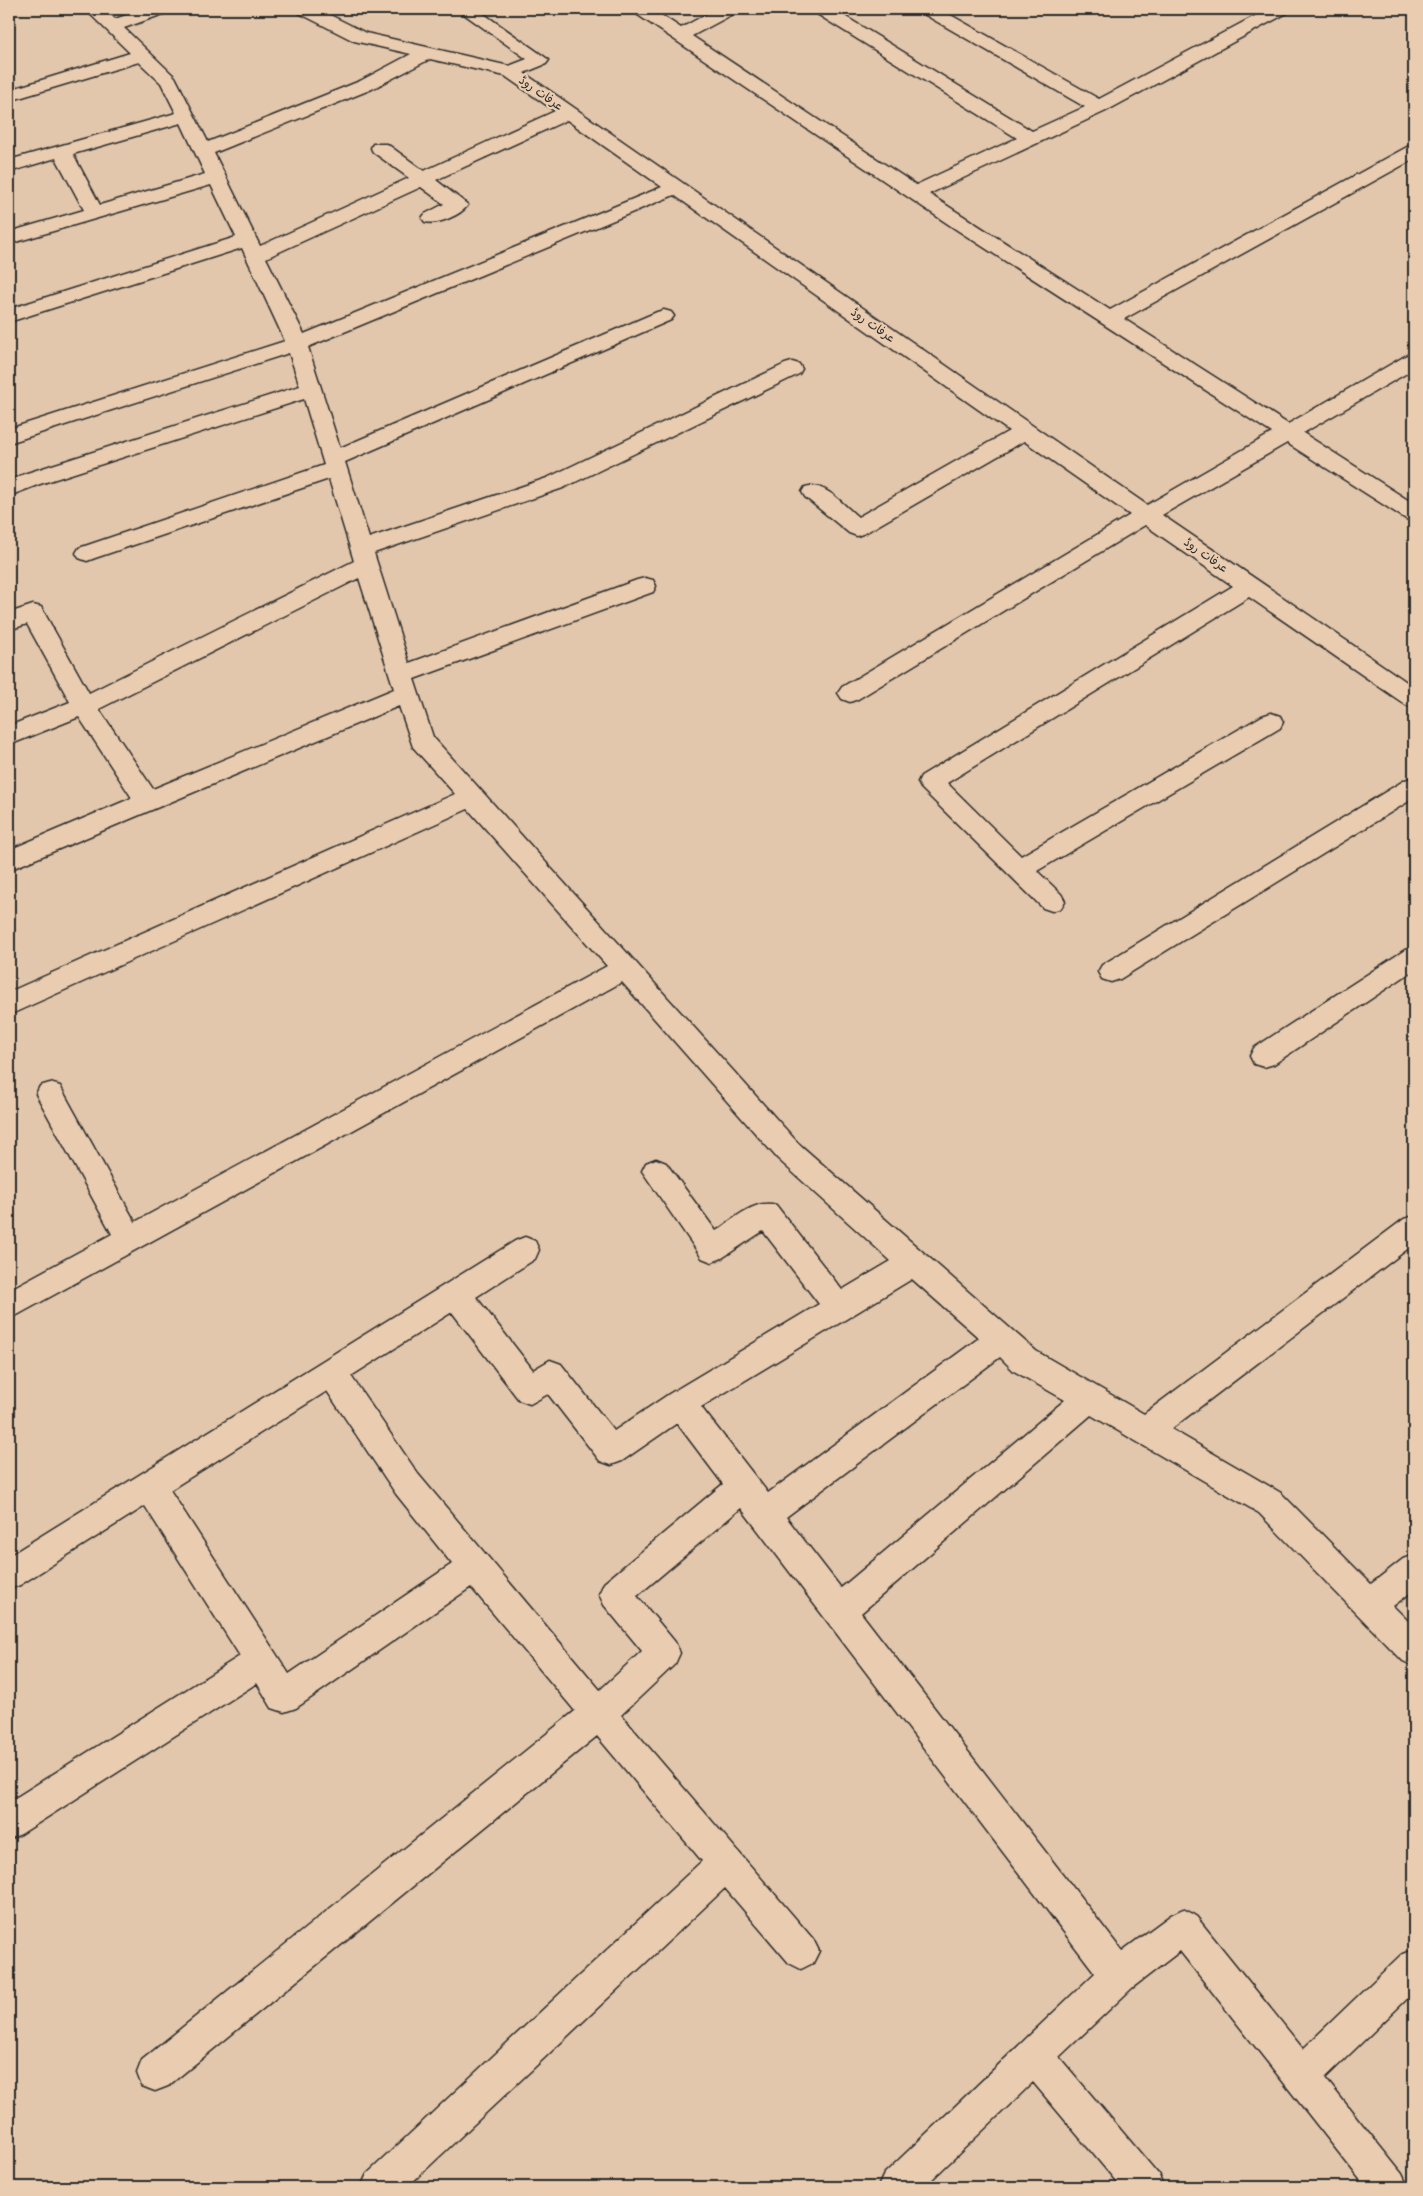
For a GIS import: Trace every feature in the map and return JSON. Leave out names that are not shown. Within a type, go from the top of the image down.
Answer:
[{"type":"street","points":[[94,9],[170,81],[297,344],[422,741],[788,1151],[1026,1361],[1270,1503],[1414,1650]]},
{"type":"street","points":[[112,26],[160,9]]},
{"type":"street","name":"عرفات روڈ","points":[[305,9],[360,38],[511,72],[1025,431],[1414,699]]},
{"type":"street","points":[[466,9],[540,60],[511,72]]},
{"type":"street","points":[[641,9],[915,193],[1414,514]]},
{"type":"street","points":[[680,35],[729,9]]},
{"type":"street","points":[[928,9],[1099,107]]},
{"type":"street","points":[[915,193],[1099,107],[1281,9]]},
{"type":"street","points":[[823,10],[1032,139]]},
{"type":"street","points":[[204,150],[366,85],[427,53]]},
{"type":"street","points":[[9,96],[142,55]]},
{"type":"street","points":[[9,316],[252,248],[423,179],[569,112]]},
{"type":"street","points":[[9,166],[186,116]]},
{"type":"street","points":[[380,148],[458,206],[432,218]]},
{"type":"street","points":[[62,151],[95,213]]},
{"type":"street","points":[[1110,319],[1414,151]]},
{"type":"street","points":[[9,238],[216,177]]},
{"type":"street","points":[[9,436],[297,344],[678,188]]},
{"type":"street","points":[[88,553],[334,464],[664,316]]},
{"type":"street","points":[[850,693],[1146,514],[1414,360]]},
{"type":"street","points":[[9,736],[84,706],[364,557],[555,483],[792,369]]},
{"type":"street","points":[[9,489],[32,479],[311,390]]},
{"type":"street","points":[[813,492],[857,528],[1025,431]]},
{"type":"street","points":[[9,860],[148,802],[404,684],[645,586]]},
{"type":"street","points":[[1052,901],[930,782],[1250,586]]},
{"type":"street","points":[[9,622],[32,613],[84,706],[148,802]]},
{"type":"street","points":[[1019,869],[1271,722]]},
{"type":"street","points":[[1111,972],[1414,786]]},
{"type":"street","points":[[9,1004],[472,797]]},
{"type":"street","points":[[1264,1056],[1414,957]]},
{"type":"street","points":[[9,1305],[625,968]]},
{"type":"street","points":[[50,1094],[130,1239]]},
{"type":"street","points":[[656,1171],[712,1249],[766,1214],[839,1308]]},
{"type":"street","points":[[1146,1430],[1414,1228]]},
{"type":"street","points":[[9,1574],[525,1250]]},
{"type":"street","points":[[456,1294],[530,1390],[550,1374],[611,1451],[680,1404],[914,1262]]},
{"type":"street","points":[[765,1514],[1001,1339]]},
{"type":"street","points":[[331,1372],[407,1484],[474,1567],[801,1951]]},
{"type":"street","points":[[839,1611],[1089,1398]]},
{"type":"street","points":[[680,1404],[1119,1975]]},
{"type":"street","points":[[150,1485],[284,1696],[474,1567]]},
{"type":"street","points":[[155,2073],[599,1713],[664,1653],[615,1594],[743,1487]]},
{"type":"street","points":[[1370,1605],[1414,1570]]},
{"type":"street","points":[[9,1822],[261,1660]]},
{"type":"street","points":[[380,2187],[726,1863]]},
{"type":"street","points":[[897,2187],[1119,1975],[1183,1928],[1389,2187]]},
{"type":"street","points":[[1301,2076],[1414,1968]]},
{"type":"street","points":[[1035,2056],[1145,2187]]}]
